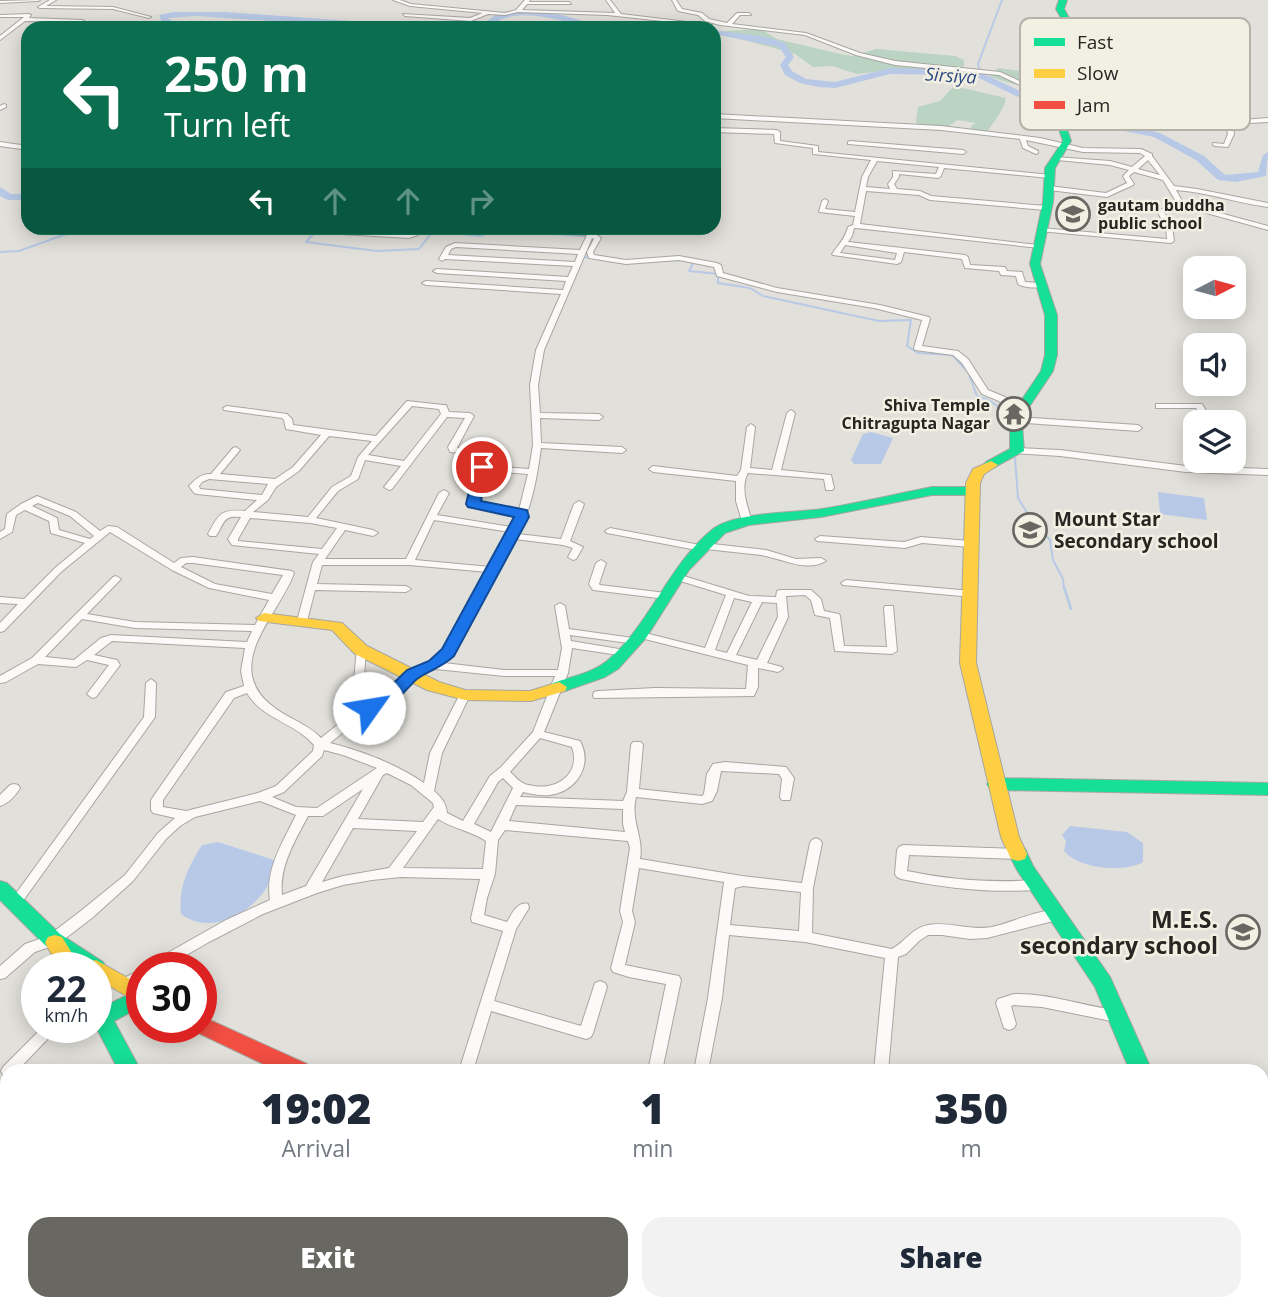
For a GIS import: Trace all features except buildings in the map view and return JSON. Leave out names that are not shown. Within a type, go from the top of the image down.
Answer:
[{"type":"street","points":[[0,2],[38,0]]},
{"type":"street","points":[[0,38],[40,7],[54,0]]},
{"type":"street","points":[[395,0],[451,10],[489,13],[518,11],[619,15],[686,21]]},
{"type":"street","points":[[438,8],[452,0]]},
{"type":"street","points":[[608,0],[619,15]]},
{"type":"street","points":[[674,0],[680,10],[700,14],[710,21]]},
{"type":"street","points":[[1063,0],[1060,9],[1068,18]]},
{"type":"street","points":[[518,11],[528,1],[572,1]]},
{"type":"street","points":[[561,14],[572,1]]},
{"type":"street","points":[[40,7],[113,8],[149,17]]},
{"type":"street","points":[[734,9],[739,14]]},
{"type":"street","points":[[441,18],[451,10]]},
{"type":"street","points":[[405,15],[475,19],[489,13]]},
{"type":"street","points":[[728,25],[739,14],[748,14]]},
{"type":"street","points":[[0,16],[82,21]]},
{"type":"street","points":[[721,24],[806,34],[858,54],[895,63],[1000,74],[1020,83]]},
{"type":"street","points":[[721,116],[929,127],[1023,138],[1060,153],[1135,169],[1163,178]]},
{"type":"street","points":[[1250,122],[1268,120]]},
{"type":"street","points":[[929,127],[929,149]]},
{"type":"street","points":[[721,130],[776,132],[777,142],[816,147],[815,153],[925,163],[1049,182],[1107,195],[1131,184],[1126,176],[1150,155]]},
{"type":"street","points":[[1017,451],[1018,416],[1047,372],[1051,355],[1053,328],[1035,264],[1046,208],[1050,168],[1067,136],[1064,130]]},
{"type":"street","points":[[1215,144],[1226,146],[1230,130]]},
{"type":"street","points":[[1023,138],[1026,147],[1036,152]]},
{"type":"street","points":[[850,143],[963,152]]},
{"type":"street","points":[[0,144],[21,147]]},
{"type":"street","points":[[925,163],[934,159],[939,150]]},
{"type":"street","points":[[1060,153],[1083,150],[1141,150],[1150,155],[1181,204]]},
{"type":"street","points":[[856,226],[865,177],[875,159]]},
{"type":"street","points":[[894,190],[891,184],[896,177],[895,173],[935,177],[942,166]]},
{"type":"street","points":[[1172,188],[1224,194],[1242,201],[1268,205]]},
{"type":"street","points":[[863,189],[894,190],[920,193],[930,198],[1046,208]]},
{"type":"street","points":[[825,201],[821,211],[859,214]]},
{"type":"street","points":[[1041,230],[1171,241],[1169,227],[1160,211],[1181,204],[1268,228]]},
{"type":"street","points":[[914,232],[897,262],[835,254],[849,236],[850,227],[856,226],[914,232],[1038,247]]},
{"type":"street","points":[[392,235],[412,235]]},
{"type":"street","points":[[0,974],[30,948],[53,940],[129,878],[162,836],[187,816],[261,797],[280,789],[318,753],[320,745],[351,719],[382,704],[413,674],[435,665],[448,652],[522,513],[537,446],[534,385],[540,350],[545,332],[572,279],[590,235]]},
{"type":"street","points":[[592,235],[598,238],[590,252],[591,257],[626,262],[645,258],[685,258],[717,265],[720,274],[789,294],[877,306],[890,312],[926,318],[918,348],[955,353],[965,361],[985,392],[1002,399],[1018,416],[1138,428]]},
{"type":"street","points":[[842,243],[965,257],[967,267],[1002,270],[1004,273],[1018,274],[1022,284],[1041,285]]},
{"type":"street","points":[[577,264],[443,258],[448,248],[455,245],[582,252]]},
{"type":"street","points":[[495,274],[508,248]]},
{"type":"street","points":[[436,271],[572,279]]},
{"type":"street","points":[[426,283],[566,292]]},
{"type":"street","points":[[310,520],[335,489],[355,477],[362,457],[410,403],[443,407],[445,414]]},
{"type":"street","points":[[1159,406],[1199,406],[1202,410]]},
{"type":"street","points":[[227,408],[284,416],[288,419],[289,427],[378,439]]},
{"type":"street","points":[[776,473],[791,413]]},
{"type":"street","points":[[389,488],[445,414]]},
{"type":"street","points":[[445,414],[470,416],[452,447],[453,450],[488,454],[473,504],[522,513]]},
{"type":"street","points":[[536,415],[599,417]]},
{"type":"street","points":[[747,521],[741,501],[751,428]]},
{"type":"street","points":[[327,433],[296,469],[269,489],[265,498],[250,510],[235,534],[235,543],[321,557],[494,570]]},
{"type":"street","points":[[537,446],[622,450]]},
{"type":"street","points":[[214,476],[236,450]]},
{"type":"street","points":[[1138,1064],[1103,983],[1035,885],[1010,837],[968,663],[972,594],[972,491],[978,472],[1017,451],[1060,453],[1183,469]]},
{"type":"street","points":[[362,457],[407,464]]},
{"type":"street","points":[[482,467],[533,472]]},
{"type":"street","points":[[653,469],[828,477],[829,488]]},
{"type":"street","points":[[1246,471],[1268,472]]},
{"type":"street","points":[[265,498],[194,489],[202,477],[214,476],[278,482]]},
{"type":"street","points":[[213,534],[233,495],[246,479]]},
{"type":"street","points":[[80,616],[126,624],[176,628],[302,621],[337,626],[361,650],[433,686],[465,695],[531,696],[560,681],[599,673],[634,643],[677,577],[720,530],[747,521],[821,513],[932,491],[972,491]]},
{"type":"street","points":[[409,562],[443,493]]},
{"type":"street","points":[[0,536],[9,530],[9,517],[37,499],[45,500],[73,514],[94,538]]},
{"type":"street","points":[[565,542],[579,504]]},
{"type":"street","points":[[24,506],[54,520],[56,532],[94,538]]},
{"type":"street","points":[[226,513],[310,520],[373,533]]},
{"type":"street","points":[[431,517],[565,542],[578,547],[573,557]]},
{"type":"street","points":[[302,621],[321,557],[343,526]]},
{"type":"street","points":[[0,629],[94,538],[108,529],[114,529],[175,568],[212,586],[275,598]]},
{"type":"street","points":[[610,531],[703,547],[766,553],[795,562],[821,561]]},
{"type":"street","points":[[820,539],[905,545],[921,540],[970,544]]},
{"type":"street","points":[[175,568],[184,560],[193,560],[289,573],[250,645],[247,662],[249,688],[254,699],[279,717],[315,736],[320,745]]},
{"type":"street","points":[[601,563],[594,587],[666,596]]},
{"type":"street","points":[[677,577],[758,601],[782,600]]},
{"type":"street","points":[[1,682],[36,660],[116,579]]},
{"type":"street","points":[[846,583],[972,594]]},
{"type":"street","points":[[312,587],[406,589]]},
{"type":"street","points":[[598,695],[621,696],[655,692],[750,693],[757,663],[783,617],[781,593],[807,592],[816,599],[819,613],[835,615],[839,649],[892,651],[889,608]]},
{"type":"street","points":[[709,651],[731,594]]},
{"type":"street","points":[[0,600],[26,603]]},
{"type":"street","points":[[731,655],[758,601]]},
{"type":"street","points":[[466,827],[484,792],[538,734],[560,681],[566,644],[560,606]]},
{"type":"street","points":[[563,631],[634,643],[709,651],[778,669]]},
{"type":"street","points":[[36,660],[76,664],[111,638],[250,645]]},
{"type":"street","points":[[566,644],[634,643]]},
{"type":"street","points":[[351,719],[357,702],[361,650]]},
{"type":"street","points":[[87,657],[113,662],[115,665],[92,694]]},
{"type":"street","points":[[435,665],[560,681]]},
{"type":"street","points":[[16,902],[149,717],[151,683]]},
{"type":"street","points":[[187,816],[157,810],[157,800],[230,695],[249,688]]},
{"type":"street","points":[[428,793],[436,753],[465,695]]},
{"type":"street","points":[[503,772],[519,787],[554,790],[564,784],[579,768],[581,751],[576,744],[538,734]]},
{"type":"street","points":[[320,745],[357,754],[382,771],[428,793],[441,807],[441,815],[450,823],[492,839]]},
{"type":"street","points":[[637,745],[629,824],[636,848],[626,911],[629,922],[618,968],[674,980],[656,1064]]},
{"type":"street","points":[[512,801],[708,799],[717,767],[782,770],[788,778],[786,797]]},
{"type":"street","points":[[261,797],[313,814],[327,809],[382,771]]},
{"type":"street","points":[[310,891],[382,771]]},
{"type":"street","points":[[996,784],[1265,789]]},
{"type":"street","points":[[510,928],[477,918],[478,904],[489,874],[492,839],[519,787]]},
{"type":"street","points":[[0,802],[14,788]]},
{"type":"street","points":[[392,873],[441,807]]},
{"type":"street","points":[[277,903],[275,884],[284,850],[304,812]]},
{"type":"street","points":[[350,823],[426,827]]},
{"type":"street","points":[[501,825],[633,837]]},
{"type":"street","points":[[804,937],[807,888],[816,843]]},
{"type":"street","points":[[1018,854],[904,850],[901,874],[937,881],[995,886],[1035,885]]},
{"type":"street","points":[[634,862],[743,881],[807,888]]},
{"type":"street","points":[[180,952],[216,930],[277,903],[345,880],[392,873],[489,874]]},
{"type":"street","points":[[702,1064],[715,998],[729,884],[743,881]]},
{"type":"street","points":[[0,888],[53,940],[61,952]]},
{"type":"street","points":[[469,1064],[510,928],[523,908]]},
{"type":"street","points":[[724,929],[804,937],[892,954],[901,952],[921,932],[934,930],[976,934],[1019,926],[1031,919],[1056,915]]},
{"type":"street","points":[[53,940],[71,952]]},
{"type":"street","points":[[882,1064],[892,954]]},
{"type":"street","points":[[112,978],[126,987]]},
{"type":"street","points":[[487,1004],[586,1033],[600,987]]},
{"type":"street","points":[[1009,1024],[1003,1003],[1009,1000],[1037,1000],[1084,1012],[1116,1016]]},
{"type":"street","points":[[217,1033],[284,1064]]},
{"type":"street","points":[[112,1037],[126,1064]]},
{"type":"street","points":[[14,1064],[36,1043]]},
{"type":"green space","points":[[761,29],[777,39],[840,54],[852,56],[876,49],[955,56],[964,60],[964,66],[956,69],[897,69],[857,74],[832,66],[813,67],[795,54],[730,36],[725,31]]},
{"type":"green space","points":[[998,68],[1020,71],[1020,85],[1009,83],[989,76]]},
{"type":"green space","points":[[954,86],[1006,98],[1001,111],[986,132],[972,130],[971,126],[976,123],[957,120],[948,127],[919,126],[916,121],[918,107],[940,101]]},
{"type":"water","points":[[871,432],[893,438],[881,464],[854,464],[851,460],[863,434]]},
{"type":"water","points":[[1158,492],[1204,498],[1207,520],[1160,514]]},
{"type":"water","points":[[1070,826],[1127,832],[1143,843],[1143,862],[1114,868],[1080,862],[1064,851],[1066,841],[1062,835]]},
{"type":"water","points":[[218,842],[274,860],[270,881],[251,906],[228,919],[204,923],[192,920],[181,914],[185,878],[202,845]]},
{"type":"waterway","points":[[981,76],[978,64],[1002,0]]},
{"type":"waterway","name":"Sirsiya","points":[[165,21],[162,17],[174,14],[326,21]]},
{"type":"waterway","name":"Sirsiya","points":[[491,21],[513,14],[545,15],[578,21]]},
{"type":"waterway","name":"Sirsiya","points":[[721,33],[782,45],[790,57],[784,65],[788,73],[803,81],[835,85],[890,71],[956,72],[981,76],[1020,94]]},
{"type":"waterway","name":"Sirsiya","points":[[1132,130],[1157,135],[1200,158],[1222,178],[1236,179],[1262,174],[1268,155]]},
{"type":"waterway","name":"Sirsiya","points":[[0,190],[8,197],[21,197]]},
{"type":"waterway","points":[[0,252],[19,251],[64,235]]},
{"type":"waterway","points":[[312,235],[306,242],[377,251],[419,249],[430,235]]},
{"type":"waterway","points":[[471,235],[483,235]]},
{"type":"waterway","points":[[568,235],[594,237],[584,257],[592,258]]},
{"type":"waterway","points":[[656,261],[684,260]]},
{"type":"waterway","points":[[626,263],[639,262]]},
{"type":"waterway","points":[[694,262],[689,271],[718,274],[718,283],[750,288],[763,296],[879,321],[911,320],[907,346],[918,353],[952,355],[968,372],[977,396],[1000,409],[1011,434]]},
{"type":"waterway","points":[[1015,458],[1018,498],[1029,516],[1050,540],[1053,560],[1063,579],[1064,589]]},
{"type":"waterway","points":[[1064,587],[1071,609]]},
{"type":"traffic: fast","points":[[1063,0],[1060,9],[1065,18]]},
{"type":"traffic: fast","points":[[991,465],[1017,451],[1016,423],[1019,413],[1047,371],[1051,355],[1051,315],[1035,264],[1048,202],[1050,168],[1067,141],[1063,130]]},
{"type":"traffic: fast","points":[[559,687],[599,673],[612,665],[641,635],[683,568],[720,530],[747,521],[821,513],[932,491],[972,491]]},
{"type":"traffic: fast","points":[[996,784],[1268,789]]},
{"type":"traffic: fast","points":[[1018,854],[1026,870],[1103,983],[1138,1064]]},
{"type":"traffic: fast","points":[[0,888],[53,940],[71,952]]},
{"type":"traffic: fast","points":[[112,1012],[126,1004]]},
{"type":"traffic: fast","points":[[112,1038],[126,1064]]},
{"type":"traffic: slow","points":[[991,465],[978,472],[973,483],[968,663],[1010,837],[1018,854]]},
{"type":"traffic: slow","points":[[264,618],[337,626],[361,650],[433,686],[465,695],[531,696],[559,687]]},
{"type":"traffic: slow","points":[[55,943],[61,952]]},
{"type":"traffic: slow","points":[[112,978],[126,987]]},
{"type":"traffic: jam","points":[[217,1033],[284,1064]]},
{"type":"place","name":"gautam buddha public school","points":[[1073,214]]},
{"type":"place","name":"Shiva Temple Chitragupta Nagar","points":[[1014,414]]},
{"type":"place","name":"Mount Star Secondary school","points":[[1030,530]]},
{"type":"place","name":"M.E.S. secondary school","points":[[1243,932]]},
{"type":"route","points":[[369,708],[382,704],[413,674],[435,665],[448,652],[522,517],[522,513],[476,507],[473,504],[482,467]]}]
